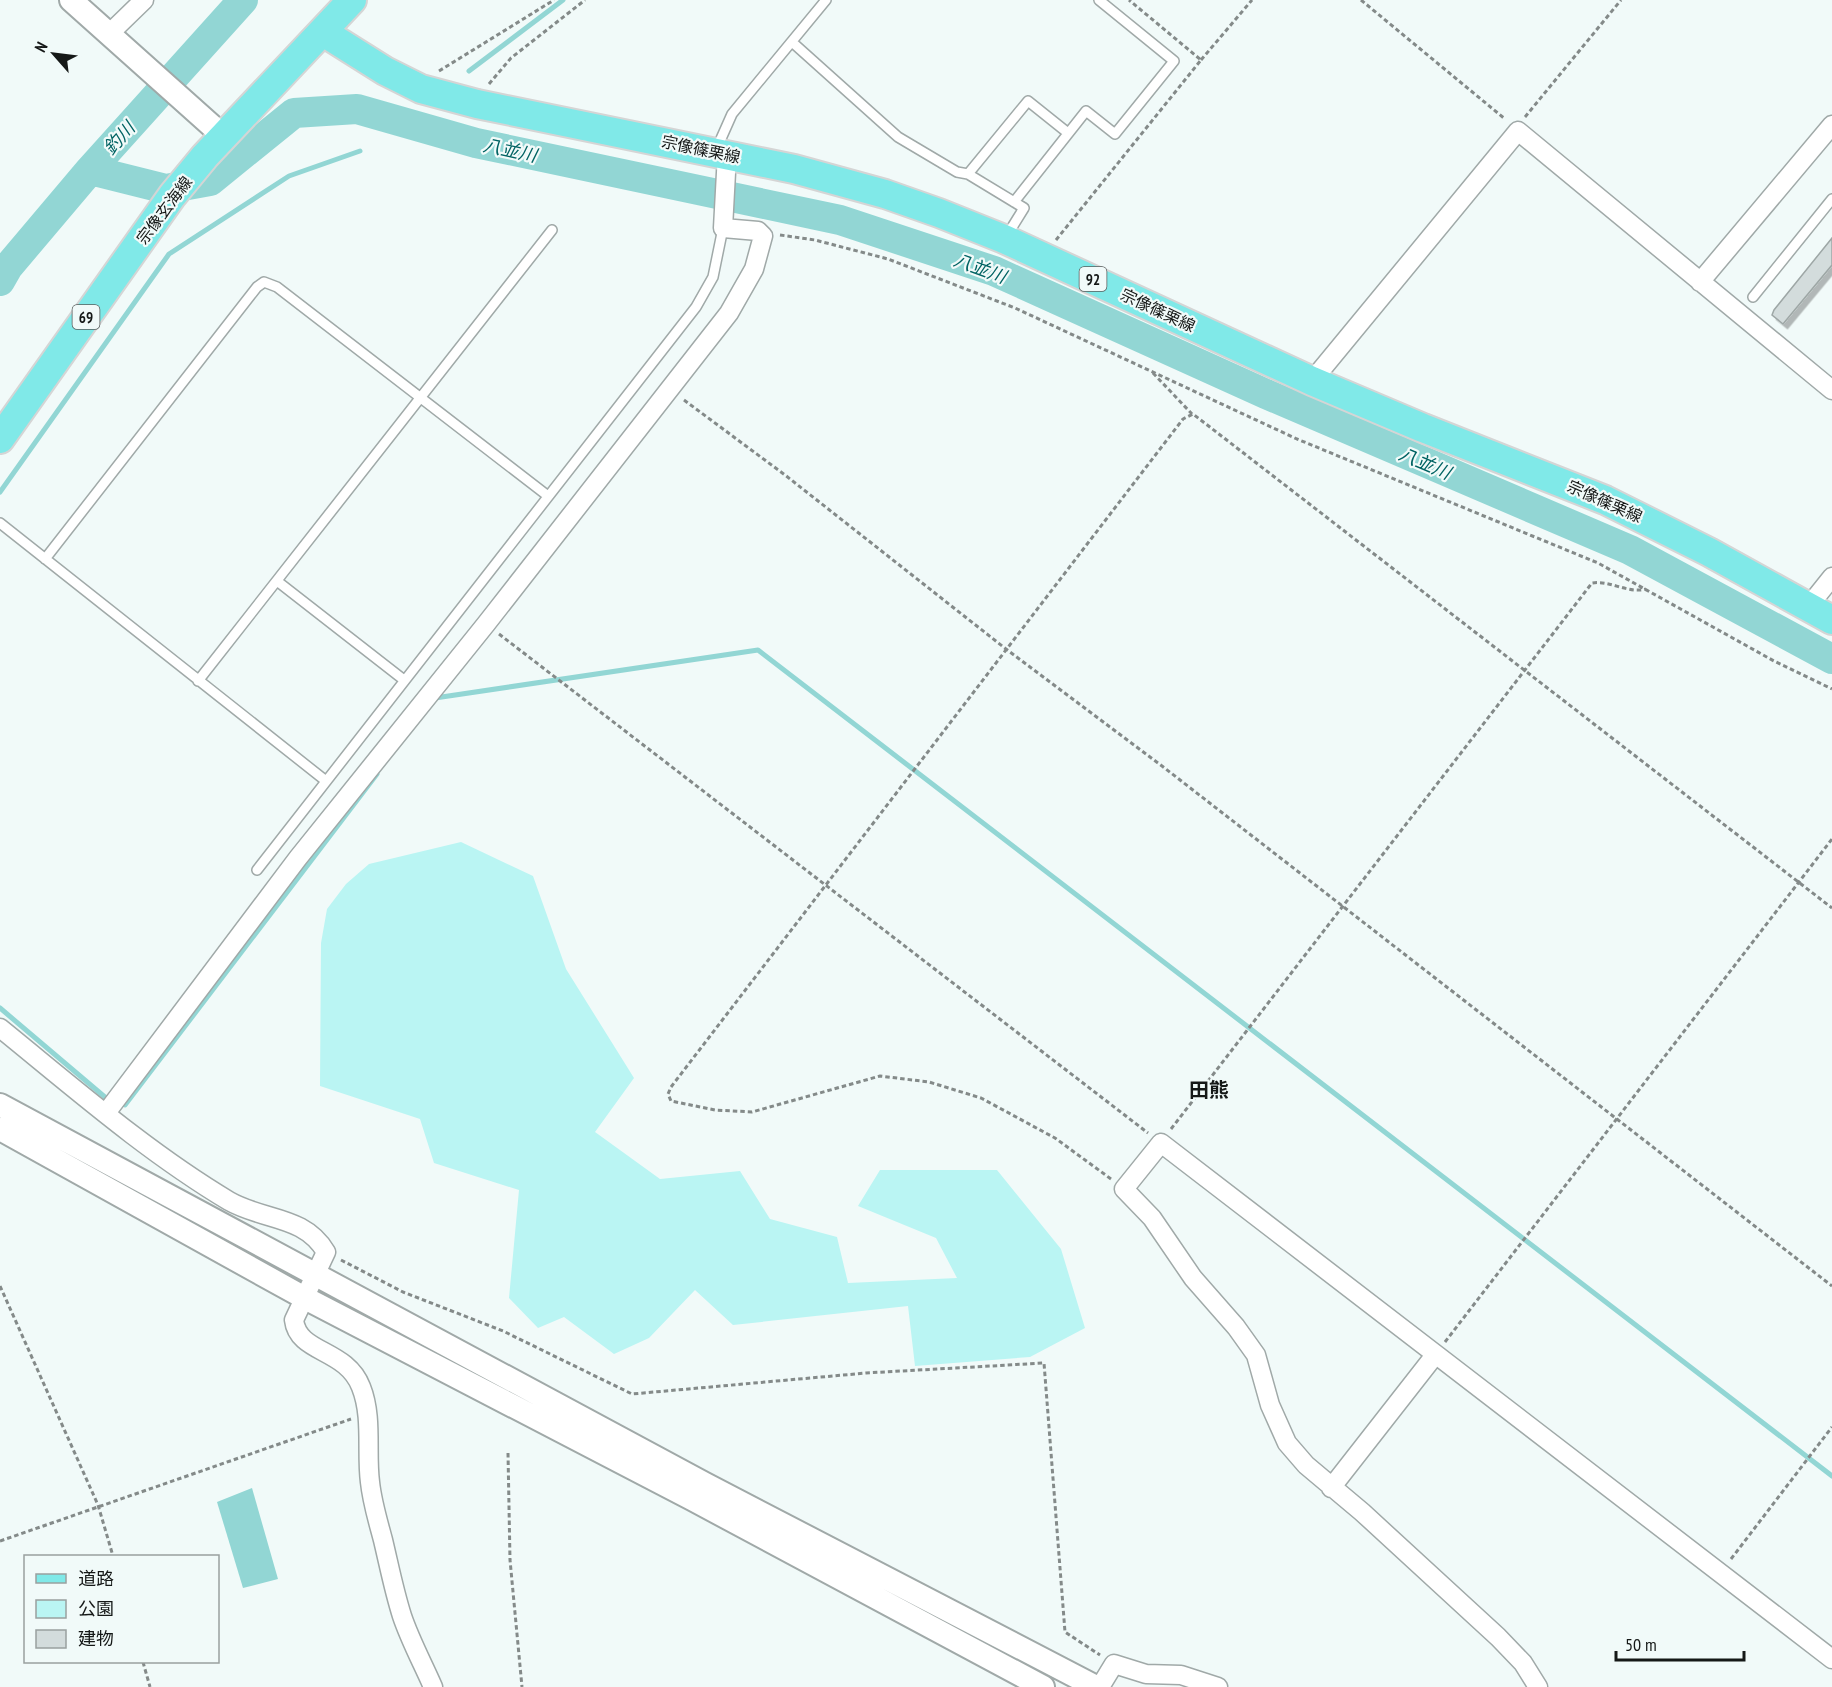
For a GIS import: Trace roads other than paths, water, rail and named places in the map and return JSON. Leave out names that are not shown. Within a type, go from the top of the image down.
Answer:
[{"type":"main road","name":"宗像玄海線","points":[[0,439],[213,138],[323,32],[352,0]]},
{"type":"main road","name":"宗像篠栗線","points":[[323,32],[385,71],[421,89],[477,104],[885,194],[1004,239],[1312,381],[1605,500],[1700,547],[1820,614]]},
{"type":"street","points":[[71,0],[112,35],[213,138]]},
{"type":"street","points":[[112,35],[144,0]]},
{"type":"street","points":[[1700,282],[1832,126]]},
{"type":"street","points":[[1312,381],[1518,131],[1832,390]]},
{"type":"street","points":[[106,1113],[298,858],[486,624],[729,313],[747,285],[763,236],[758,231],[723,222],[723,158]]},
{"type":"street","points":[[1820,614],[1832,577]]},
{"type":"street","points":[[0,1028],[164,1158],[240,1207],[299,1225],[317,1238],[326,1252],[294,1320],[296,1331],[301,1340],[329,1353],[355,1373],[362,1389],[367,1414],[370,1483],[376,1515],[403,1616],[433,1687]]},
{"type":"street","points":[[0,1105],[31,1124],[716,1489],[1098,1687],[1114,1664],[1146,1674],[1181,1675],[1218,1687]]},
{"type":"street","points":[[0,1129],[303,1297],[703,1505],[1043,1687]]},
{"type":"street","points":[[1538,1687],[1523,1664],[1498,1637],[1362,1512],[1331,1488],[1287,1443],[1270,1405],[1256,1355],[1236,1327],[1193,1278],[1152,1218],[1124,1189],[1161,1143],[1832,1659]]},
{"type":"street","points":[[1331,1488],[1435,1355]]},
{"type":"lane","points":[[723,158],[732,114],[826,0]]},
{"type":"lane","points":[[1014,202],[1086,111],[1115,134],[1174,61],[1099,0]]},
{"type":"lane","points":[[792,42],[898,136],[957,172],[968,174],[1024,208],[1004,239]]},
{"type":"lane","points":[[968,174],[1028,101],[1068,133]]},
{"type":"lane","points":[[1753,297],[1832,200]]},
{"type":"lane","points":[[256,870],[696,307],[713,278],[723,222]]},
{"type":"lane","points":[[198,681],[552,230]]},
{"type":"lane","points":[[45,559],[257,287],[264,282],[277,287],[548,496]]},
{"type":"lane","points":[[0,523],[326,781]]},
{"type":"lane","points":[[277,580],[404,680]]},
{"type":"waterway","name":"釣川","points":[[0,281],[8,267],[90,170],[243,0]]},
{"type":"waterway","points":[[469,71],[563,0]]},
{"type":"waterway","name":"八並川","points":[[90,170],[166,189],[210,181],[294,113],[357,109],[476,143],[840,220],[994,271],[1266,394],[1630,550],[1832,659]]},
{"type":"waterway","points":[[0,492],[169,254],[289,176],[360,151]]},
{"type":"waterway","points":[[435,698],[758,650],[1832,1476]]},
{"type":"waterway","points":[[0,1008],[106,1098],[125,1105],[377,774]]},
{"type":"district","name":"田熊","points":[[1209,1090]]}]
